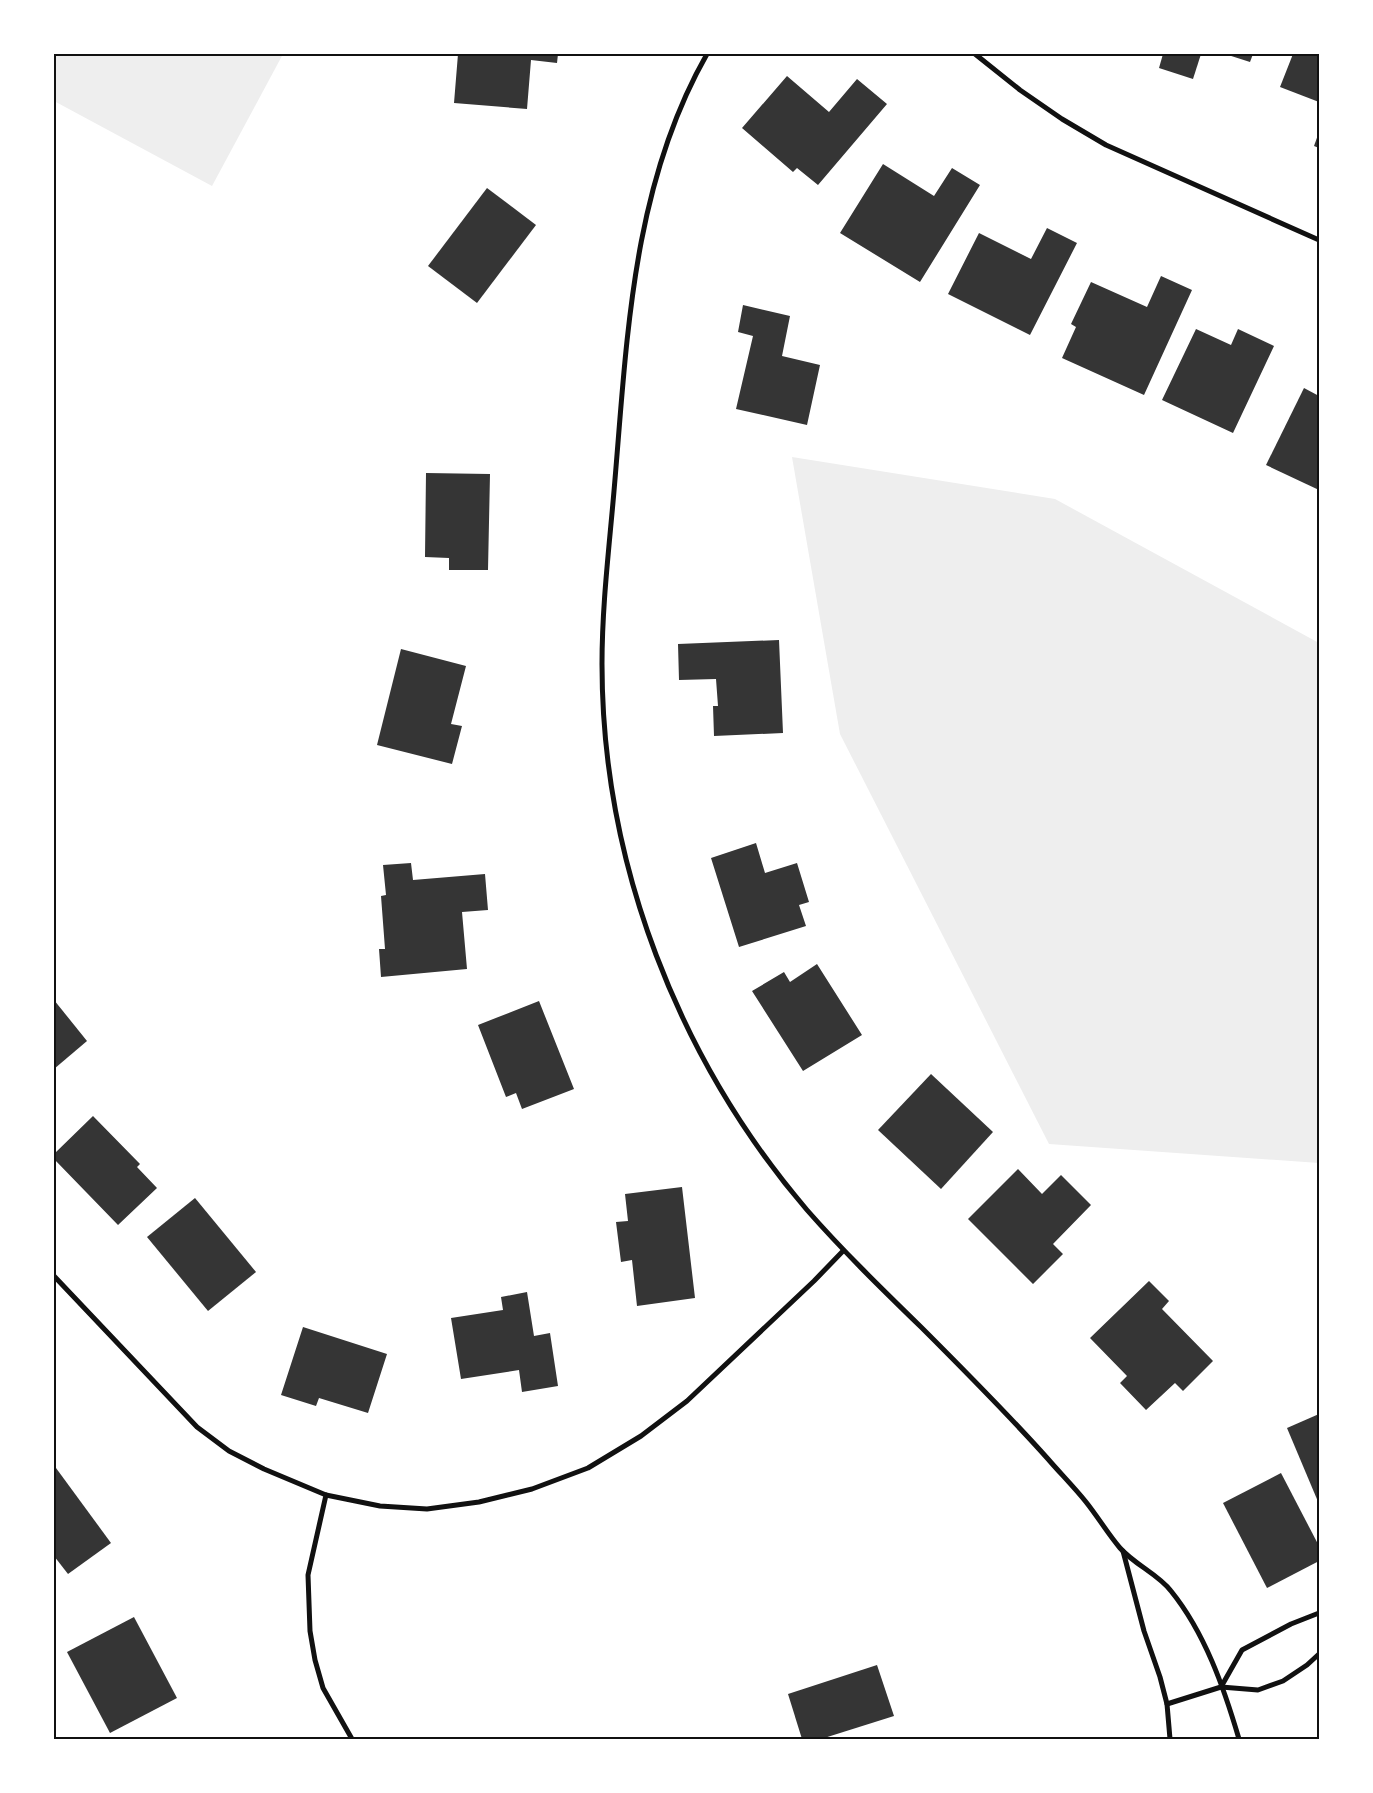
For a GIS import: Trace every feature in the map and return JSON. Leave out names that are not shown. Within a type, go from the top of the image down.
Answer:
[{"type":"street","points":[[707,54],[690,84],[661,160],[641,236],[629,314],[603,606],[602,667],[605,740],[614,805],[634,891],[662,969],[682,1015],[704,1062],[735,1113],[804,1206],[844,1251],[1028,1436],[1085,1500],[1122,1551],[1168,1587],[1188,1615],[1205,1649],[1222,1687],[1239,1739]]},
{"type":"street","points":[[975,54],[1020,90],[1062,119],[1106,145],[1319,240]]},
{"type":"street","points":[[54,1276],[197,1427],[229,1451],[264,1470],[326,1495],[380,1506],[427,1509],[478,1502],[532,1489],[588,1468],[641,1436],[687,1401],[844,1251]]},
{"type":"street","points":[[326,1495],[308,1575],[310,1631],[315,1660],[324,1688],[352,1739]]},
{"type":"street","points":[[1122,1551],[1167,1704],[1170,1739]]},
{"type":"street","points":[[1222,1687],[1242,1650],[1291,1624],[1319,1613]]},
{"type":"street","points":[[1167,1704],[1222,1687],[1258,1690],[1284,1681],[1319,1654]]},
{"type":"shaded area","points":[[54,54],[283,54],[212,186],[54,101]]},
{"type":"shaded area","points":[[792,457],[1055,499],[1319,643],[1319,1163],[1049,1144],[840,734]]},
{"type":"building","points":[[458,54],[558,54],[557,63],[531,60],[527,109],[454,103]]},
{"type":"building","points":[[1163,54],[1201,54],[1193,79],[1159,68]]},
{"type":"building","points":[[1225,54],[1253,54],[1250,62]]},
{"type":"building","points":[[1293,54],[1319,54],[1319,102],[1280,87]]},
{"type":"building","points":[[787,76],[829,112],[857,79],[887,104],[818,185],[797,168],[793,172],[742,128]]},
{"type":"building","points":[[1319,132],[1319,148],[1314,146]]},
{"type":"building","points":[[883,164],[934,196],[952,168],[980,185],[920,282],[840,233]]},
{"type":"building","points":[[487,188],[536,225],[477,303],[428,266]]},
{"type":"building","points":[[1047,228],[1077,243],[1030,335],[948,294],[979,233],[1031,259]]},
{"type":"building","points":[[1161,276],[1192,290],[1144,395],[1062,358],[1076,327],[1071,324],[1091,282],[1147,307]]},
{"type":"building","points":[[743,305],[790,316],[782,356],[820,365],[807,425],[736,409],[753,336],[738,332]]},
{"type":"building","points":[[1196,329],[1231,345],[1238,329],[1274,346],[1233,433],[1162,400]]},
{"type":"building","points":[[1304,388],[1319,396],[1319,490],[1266,465]]},
{"type":"building","points":[[426,473],[490,474],[488,570],[449,570],[449,558],[425,557]]},
{"type":"building","points":[[779,640],[783,733],[714,736],[713,706],[718,706],[716,679],[679,680],[678,644]]},
{"type":"building","points":[[401,649],[466,666],[451,724],[462,726],[452,764],[377,745]]},
{"type":"building","points":[[756,843],[765,873],[797,863],[809,902],[799,905],[806,926],[739,947],[711,858]]},
{"type":"building","points":[[411,863],[413,880],[485,874],[488,910],[462,912],[467,969],[381,977],[379,949],[385,949],[381,896],[386,895],[383,865]]},
{"type":"building","points":[[817,964],[862,1035],[803,1071],[752,991],[784,972],[790,982]]},
{"type":"building","points":[[54,1000],[87,1041],[54,1069]]},
{"type":"building","points":[[539,1001],[574,1089],[522,1109],[516,1093],[506,1097],[478,1025]]},
{"type":"building","points":[[931,1074],[993,1132],[941,1189],[878,1130]]},
{"type":"building","points":[[93,1116],[140,1164],[137,1167],[157,1188],[118,1225],[54,1159],[54,1154]]},
{"type":"building","points":[[1018,1169],[1042,1194],[1061,1175],[1091,1205],[1053,1244],[1063,1254],[1033,1284],[968,1219]]},
{"type":"building","points":[[682,1187],[695,1298],[637,1306],[632,1260],[621,1262],[616,1222],[628,1221],[625,1194]]},
{"type":"building","points":[[195,1198],[256,1272],[208,1311],[147,1237]]},
{"type":"building","points":[[1149,1281],[1169,1301],[1162,1309],[1213,1361],[1183,1391],[1175,1383],[1146,1410],[1120,1383],[1127,1376],[1090,1338]]},
{"type":"building","points":[[527,1292],[534,1336],[550,1333],[558,1386],[522,1392],[519,1370],[461,1379],[451,1318],[503,1310],[501,1297]]},
{"type":"building","points":[[303,1327],[387,1354],[368,1413],[319,1398],[316,1406],[281,1395]]},
{"type":"building","points":[[1319,1414],[1319,1504],[1287,1428]]},
{"type":"building","points":[[56,1468],[111,1543],[68,1574],[54,1556],[54,1470]]},
{"type":"building","points":[[1281,1473],[1319,1546],[1319,1561],[1267,1588],[1223,1503]]},
{"type":"building","points":[[134,1617],[177,1698],[110,1733],[67,1652]]},
{"type":"building","points":[[877,1665],[894,1716],[821,1739],[802,1739],[788,1694]]}]
